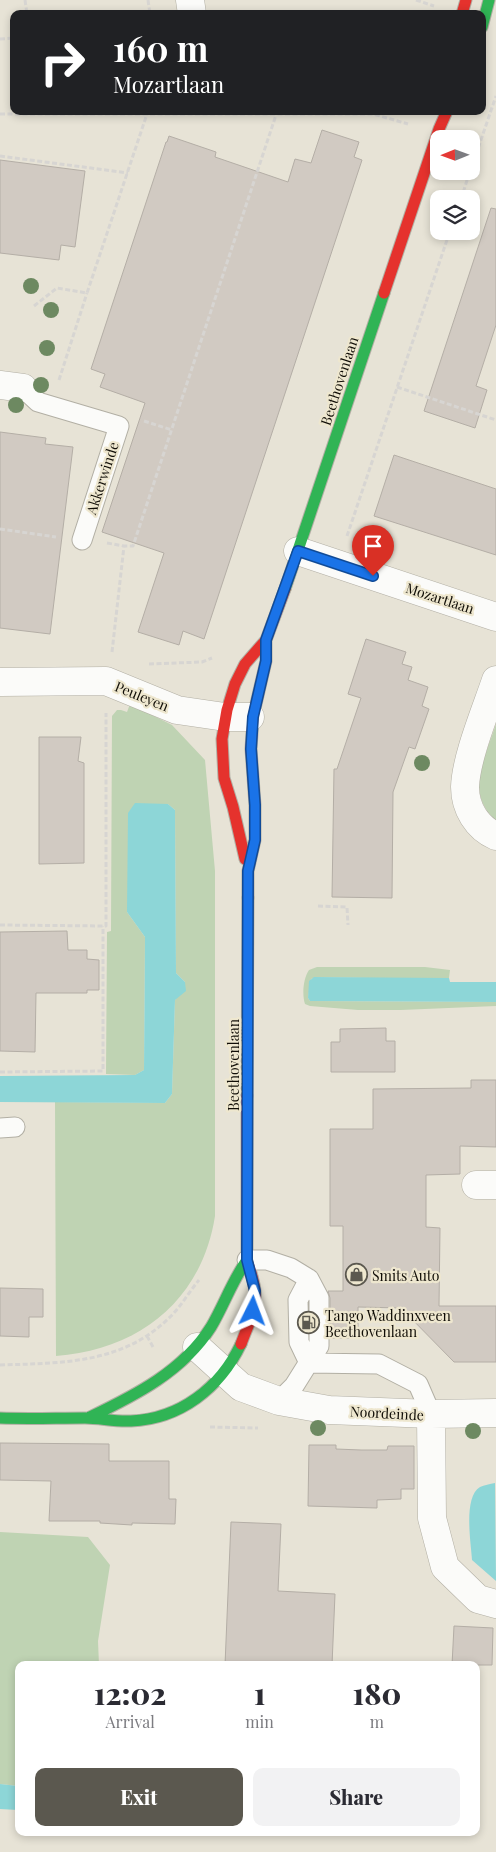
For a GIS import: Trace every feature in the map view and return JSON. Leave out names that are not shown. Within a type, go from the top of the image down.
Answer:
[{"type":"main road","name":"Beethovenlaan","points":[[439,129],[441,115]]},
{"type":"main road","name":"Beethovenlaan","points":[[224,1372],[238,1351],[253,1311],[255,1291],[247,1260],[248,871],[255,840],[255,805],[251,749],[253,717],[266,661],[266,640],[298,551],[445,115]]},
{"type":"main road","name":"Beethovenlaan","points":[[248,871],[239,842],[233,807],[224,777],[225,717],[239,675],[249,658],[266,640]]},
{"type":"main road","points":[[87,1418],[140,1392],[184,1361],[197,1347],[220,1312],[234,1280],[247,1260]]},
{"type":"main road","points":[[0,1418],[87,1418],[133,1421],[168,1414],[188,1405],[210,1389],[224,1372]]},
{"type":"street","name":"Mozartlaan","points":[[298,551],[496,617]]},
{"type":"street","points":[[496,680],[471,757],[465,787],[468,806],[476,821],[486,832],[496,836]]},
{"type":"street","name":"Peuleyen","points":[[0,682],[107,682],[177,710],[225,717],[253,717]]},
{"type":"street","name":"Noordeinde","points":[[197,1347],[241,1387],[279,1401],[328,1410],[431,1414],[432,1518],[445,1567],[478,1599],[496,1604]]},
{"type":"street","points":[[431,1414],[496,1414]]},
{"type":"lane","name":"Akkerwinde","points":[[11,386],[38,402],[119,426],[82,540]]},
{"type":"lane","points":[[247,1260],[267,1260],[291,1268],[309,1279],[319,1298],[319,1346],[294,1386],[279,1401]]},
{"type":"lane","points":[[308,1363],[379,1364],[418,1384],[431,1414]]},
{"type":"path","points":[[480,143],[496,96]]},
{"type":"path","points":[[50,406],[147,115]]},
{"type":"path","points":[[0,1072],[103,1071],[107,682],[124,546],[133,546],[276,115]]},
{"type":"path","points":[[376,115],[408,124]]},
{"type":"path","points":[[0,156],[128,173]]},
{"type":"path","points":[[338,564],[447,240]]},
{"type":"path","points":[[34,306],[57,288],[87,293]]},
{"type":"path","points":[[397,387],[496,420]]},
{"type":"path","points":[[147,664],[202,662],[219,656]]},
{"type":"path","points":[[318,906],[348,906],[348,925]]},
{"type":"path","points":[[0,925],[105,926]]},
{"type":"path","points":[[0,1365],[79,1360],[115,1353],[147,1336],[170,1318],[189,1292]]},
{"type":"green space","points":[[130,704],[172,725],[205,760],[215,871],[215,1216],[208,1246],[196,1272],[181,1296],[162,1315],[139,1331],[114,1343],[86,1352],[56,1356],[55,1102],[165,1103],[172,1094],[175,1000],[185,982],[176,973],[175,810],[168,804],[127,912],[145,937],[144,1070],[135,1075],[106,1074],[107,932],[111,931],[112,716],[117,710],[127,712]]},
{"type":"green space","points":[[496,724],[496,821],[486,810],[479,786],[483,762]]},
{"type":"green space","points":[[317,967],[425,967],[450,970],[449,978],[318,977],[311,979],[308,998],[310,1001],[496,1002],[496,1006],[358,1010],[310,1006],[305,1004],[304,1000],[304,982],[309,970]]},
{"type":"green space","points":[[0,1532],[88,1537],[110,1565],[98,1641],[99,1661],[15,1661],[15,1786],[0,1784]]},
{"type":"water","points":[[135,803],[168,804],[175,810],[176,973],[185,982],[186,991],[175,1000],[172,1094],[165,1103],[0,1102],[0,1076],[135,1075],[144,1070],[145,937],[127,912],[128,813]]},
{"type":"water","points":[[314,977],[449,978],[450,982],[496,982],[496,1002],[310,1001],[308,998],[309,981]]},
{"type":"water","points":[[495,1483],[496,1581],[472,1560],[469,1521],[471,1500],[475,1492],[480,1487]]},
{"type":"water","points":[[0,1784],[15,1786],[15,1810],[0,1809]]},
{"type":"building","points":[[322,130],[359,142],[354,157],[362,160],[204,639],[183,631],[179,645],[138,632],[164,553],[102,532],[145,403],[100,387],[105,374],[91,369],[166,142],[169,136],[216,152],[215,157],[288,182],[295,159],[311,163]]},
{"type":"building","points":[[0,160],[85,171],[75,247],[61,245],[59,260],[0,253]]},
{"type":"building","points":[[491,208],[496,209],[496,325],[476,386],[487,390],[475,428],[424,411]]},
{"type":"building","points":[[0,432],[46,438],[45,444],[73,447],[50,634],[0,628]]},
{"type":"building","points":[[394,455],[496,489],[496,555],[374,516]]},
{"type":"building","points":[[366,639],[406,652],[402,664],[412,667],[408,680],[428,687],[422,706],[429,709],[415,749],[409,747],[393,792],[392,898],[332,897],[334,769],[337,769],[361,698],[348,694]]},
{"type":"building","points":[[39,737],[81,737],[78,761],[84,763],[84,863],[39,864]]},
{"type":"building","points":[[67,931],[68,950],[87,950],[87,959],[99,960],[99,990],[87,990],[87,993],[36,993],[35,1052],[0,1051],[0,932]]},
{"type":"building","points":[[386,1028],[386,1041],[395,1041],[395,1072],[331,1072],[331,1042],[340,1042],[340,1029]]},
{"type":"building","points":[[471,1080],[496,1080],[496,1147],[460,1146],[460,1174],[426,1175],[426,1227],[440,1228],[439,1306],[496,1306],[496,1362],[454,1362],[401,1308],[358,1307],[358,1338],[330,1338],[330,1298],[328,1291],[343,1291],[343,1226],[330,1226],[330,1129],[373,1129],[373,1089],[471,1088]]},
{"type":"building","points":[[0,1288],[43,1289],[43,1317],[29,1317],[29,1337],[0,1336]]},
{"type":"building","points":[[0,1443],[109,1444],[109,1461],[169,1461],[169,1499],[176,1499],[175,1524],[132,1523],[132,1525],[100,1523],[100,1521],[49,1521],[51,1481],[0,1480]]},
{"type":"building","points":[[309,1445],[336,1445],[336,1449],[361,1450],[387,1450],[388,1446],[414,1446],[414,1489],[401,1489],[401,1499],[377,1500],[377,1508],[308,1506]]},
{"type":"building","points":[[231,1522],[281,1524],[278,1591],[335,1594],[332,1661],[225,1661]]},
{"type":"building","points":[[454,1626],[493,1628],[492,1665],[480,1665],[480,1661],[452,1661]]},
{"type":"traffic: fast","points":[[486,12],[489,0]]},
{"type":"traffic: fast","points":[[285,589],[384,293]]},
{"type":"traffic: fast","points":[[90,1417],[141,1390],[173,1369],[187,1357],[211,1327],[247,1260]]},
{"type":"traffic: fast","points":[[0,1418],[85,1418],[131,1421],[149,1419],[166,1414],[182,1407],[210,1387],[222,1374],[241,1344]]},
{"type":"traffic: slow","points":[[247,1096],[248,898]]},
{"type":"traffic: jam","points":[[463,10],[466,0]]},
{"type":"traffic: jam","points":[[384,293],[445,115]]},
{"type":"traffic: jam","points":[[248,898],[248,871],[255,840],[255,805],[251,749],[253,717],[266,661],[266,640],[285,589]]},
{"type":"traffic: jam","points":[[245,859],[224,778],[222,739],[227,710],[235,684],[245,664],[266,640]]},
{"type":"traffic: jam","points":[[241,1344],[251,1318],[255,1298],[254,1283],[247,1260],[247,1096]]},
{"type":"place","name":"Smits Auto","points":[[356,1275]]},
{"type":"place","name":"Tango Waddinxveen Beethovenlaan","points":[[309,1323]]},
{"type":"route","points":[[253,1311],[255,1291],[247,1260],[248,871],[255,840],[255,805],[251,767],[253,717],[266,661],[266,640],[298,551],[373,576]]}]
